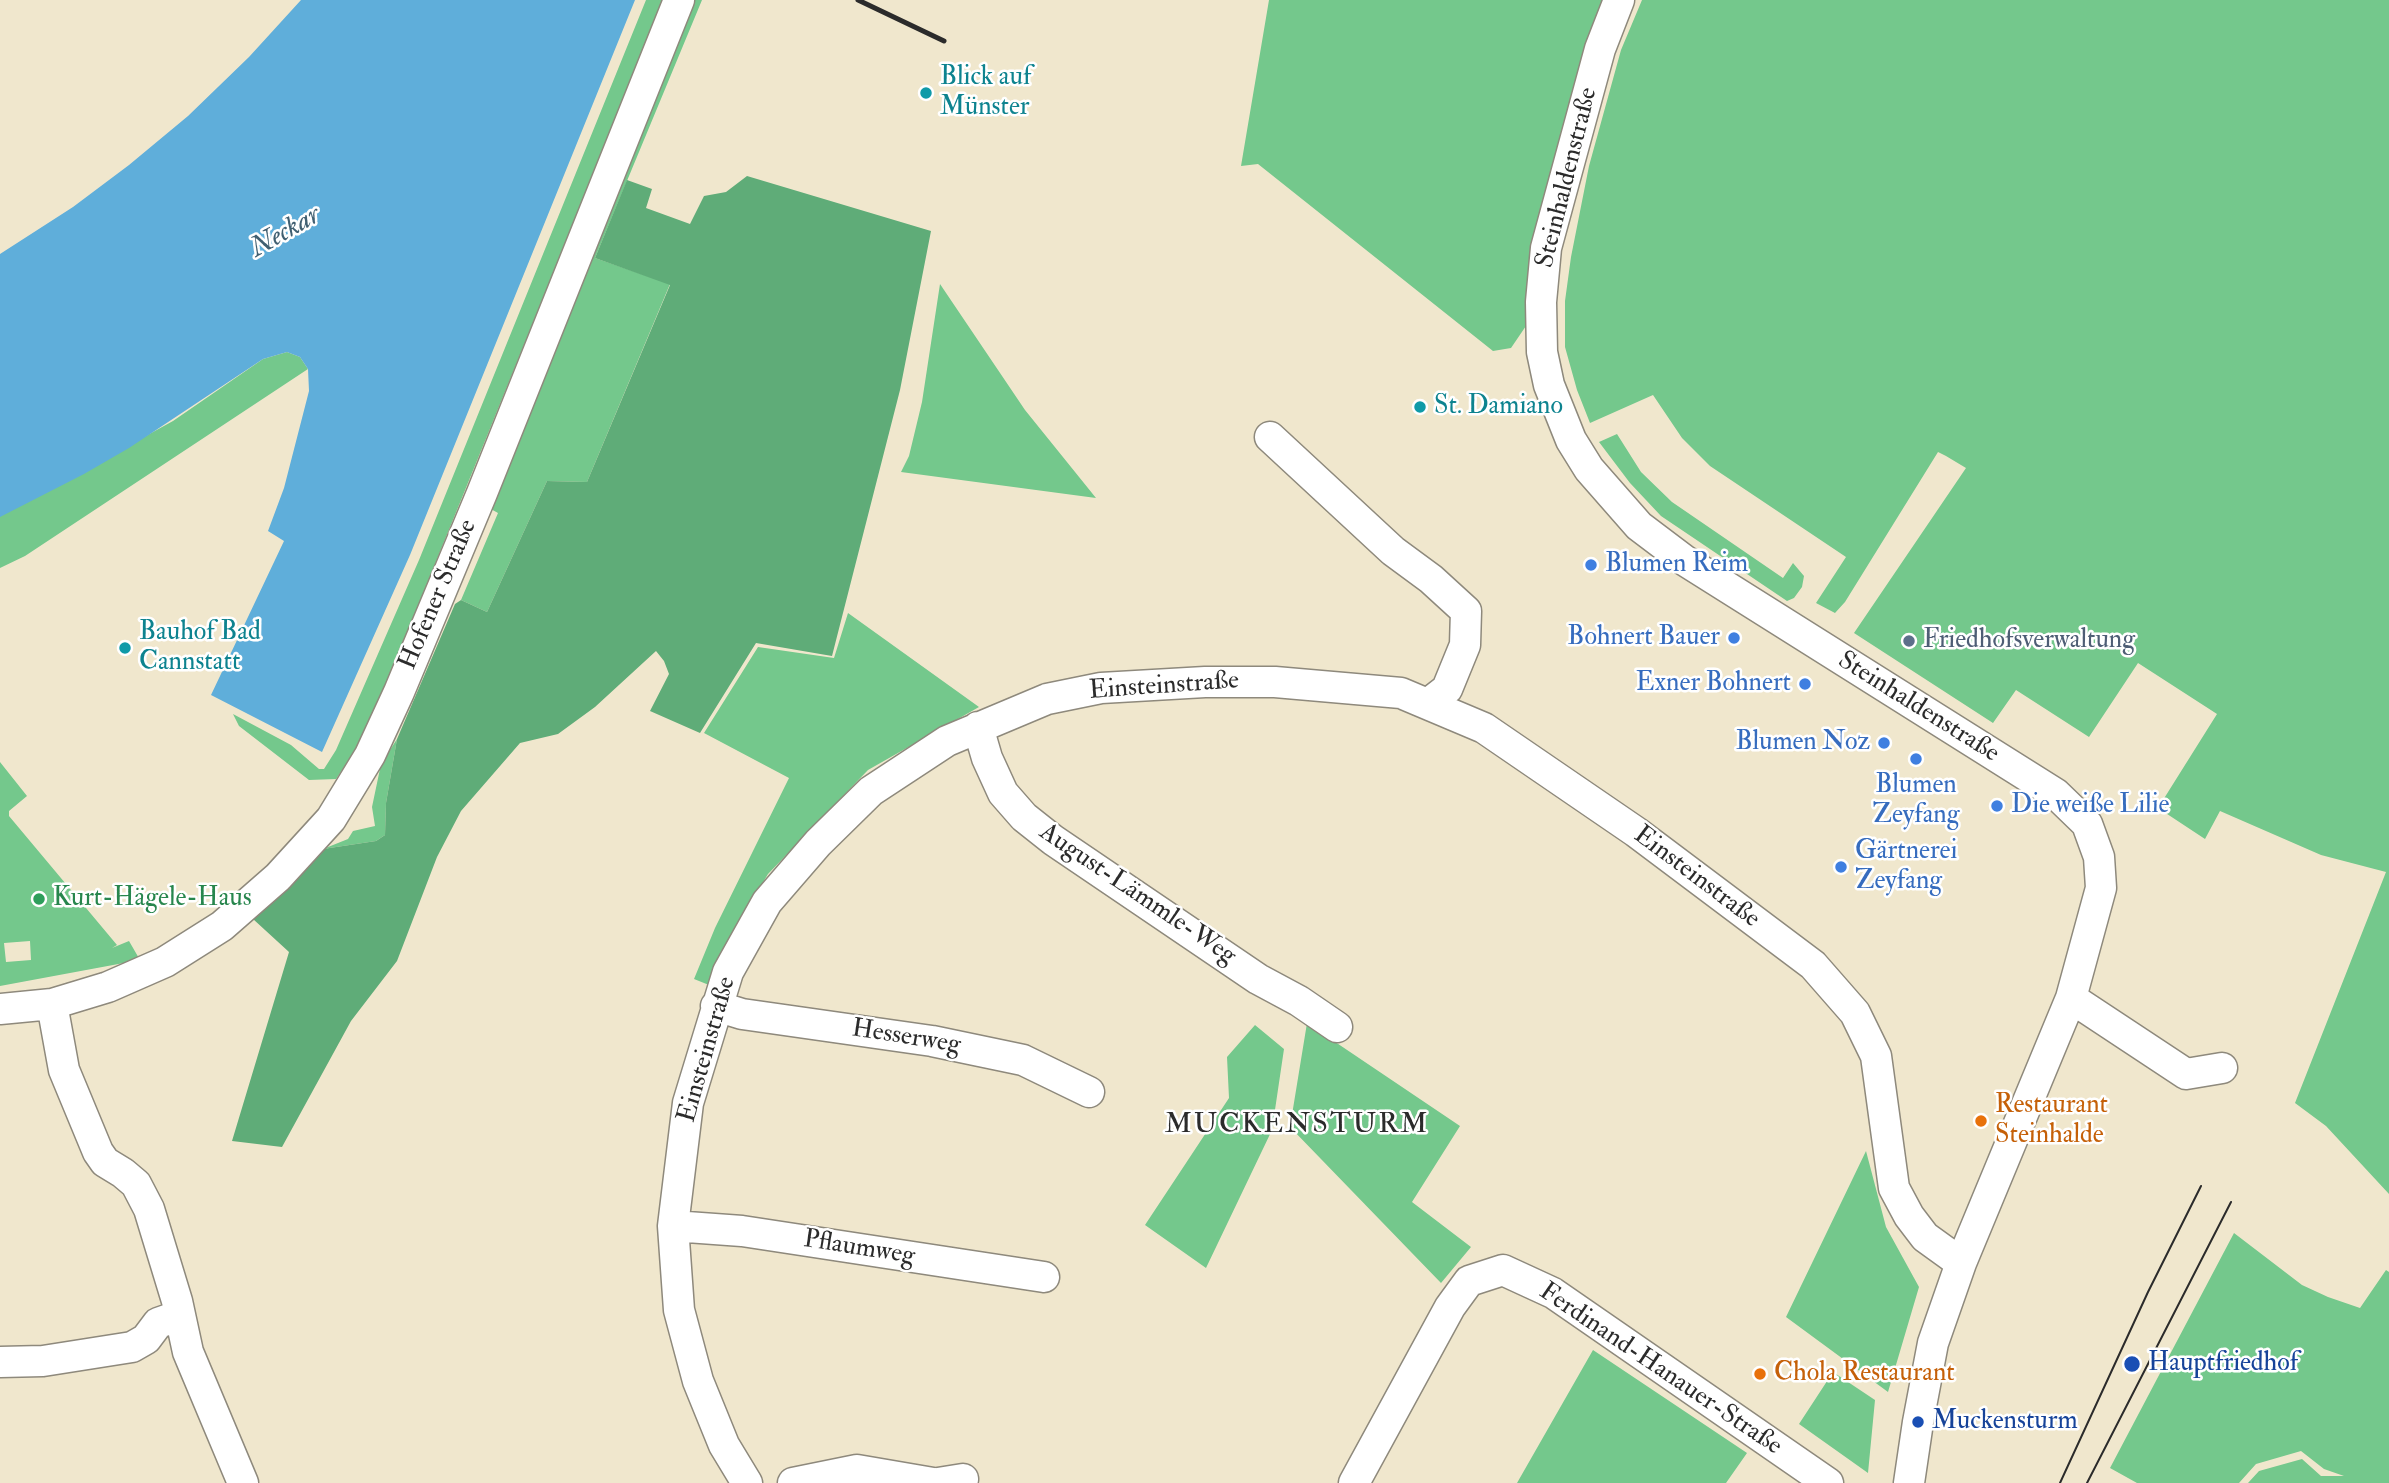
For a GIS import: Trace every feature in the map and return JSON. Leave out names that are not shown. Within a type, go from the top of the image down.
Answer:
[{"type":"street","name":"Hofener Straße","points":[[0,1009],[52,1004],[108,987],[165,962],[222,926],[278,877],[331,818],[370,755],[399,692],[482,494],[680,0]]},
{"type":"street","name":"Steinhaldenstraße","points":[[1619,0],[1601,49],[1546,248],[1541,302],[1542,352],[1549,385],[1571,440],[1588,469],[1632,518],[1684,561],[2056,794],[2087,824],[2099,857],[2101,888],[2071,998],[1961,1263],[1933,1343],[1909,1483]]},
{"type":"street","points":[[1270,437],[1393,551],[1431,579],[1466,611],[1465,645],[1447,689],[1429,704]]},
{"type":"street","name":"Einsteinstraße","points":[[747,1483],[724,1445],[698,1381],[679,1310],[673,1226],[688,1103],[716,1006],[729,972],[767,902],[818,842],[871,791],[947,741],[978,727],[1047,699],[1101,688],[1205,682],[1275,682],[1401,693],[1484,728],[1544,768],[1636,832],[1813,965],[1855,1013],[1876,1055],[1894,1188],[1909,1216],[1925,1237],[1961,1263]]},
{"type":"street","name":"August-Lämmle-Weg","points":[[978,727],[986,758],[1003,793],[1024,817],[1053,840],[1258,979],[1299,1001],[1338,1027]]},
{"type":"street","points":[[2071,998],[2186,1074],[2222,1068]]},
{"type":"street","points":[[52,1004],[64,1070],[97,1152],[105,1162],[136,1184],[149,1209],[177,1301],[178,1316],[188,1352],[243,1483]]},
{"type":"street","name":"Hesserweg","points":[[716,1006],[742,1014],[932,1041],[1023,1060],[1089,1093]]},
{"type":"street","name":"Pflaumweg","points":[[673,1226],[742,1231],[1044,1277]]},
{"type":"street","name":"Ferdinand-Hanauer-Straße","points":[[1354,1483],[1450,1307],[1469,1281],[1503,1270],[1553,1293],[1828,1483]]},
{"type":"street","points":[[0,1362],[43,1361],[132,1347],[146,1339],[158,1323],[178,1316]]},
{"type":"street","points":[[793,1483],[857,1470],[945,1482]]},
{"type":"green space","points":[[646,0],[664,0],[379,702],[359,745],[336,779],[309,780],[239,726],[233,714],[291,745],[319,769],[324,769],[336,750],[419,560]]},
{"type":"green space","points":[[692,0],[702,0],[595,258],[670,284],[587,482],[547,481],[487,612],[461,600],[498,513],[489,508]]},
{"type":"green space","points":[[1269,0],[1604,0],[1528,323],[1511,348],[1493,351],[1258,164],[1241,166]]},
{"type":"green space","points":[[1642,0],[2389,0],[2389,1194],[2326,1126],[2295,1103],[2386,872],[2321,855],[2220,811],[2205,839],[2158,808],[2217,714],[2138,663],[2089,737],[2016,690],[1993,723],[1854,633],[1966,468],[1946,456],[1938,452],[1845,602],[1835,613],[1816,603],[1846,557],[1710,466],[1682,438],[1653,395],[1590,423],[1565,347],[1565,301],[1589,166],[1621,50]]},
{"type":"green space","points":[[747,176],[931,231],[900,390],[832,656],[756,643],[700,733],[650,711],[669,674],[656,651],[595,707],[558,734],[520,743],[461,811],[437,857],[397,961],[351,1021],[282,1147],[232,1141],[289,952],[253,919],[323,849],[376,841],[385,835],[386,803],[397,739],[455,604],[461,600],[487,612],[547,481],[587,482],[670,285],[595,258],[627,180],[652,189],[646,208],[690,224],[704,196],[726,192]]},
{"type":"green space","points":[[940,284],[1025,410],[1096,498],[901,472],[909,456],[922,402]]},
{"type":"green space","points":[[287,352],[300,357],[308,369],[25,556],[0,568],[0,516],[173,421],[263,359]]},
{"type":"green space","points":[[1617,434],[1641,472],[1672,502],[1783,578],[1793,563],[1804,576],[1802,587],[1794,598],[1787,601],[1661,516],[1630,483],[1599,442]]},
{"type":"green space","points":[[848,613],[979,707],[868,770],[768,874],[709,985],[694,979],[715,928],[789,778],[704,733],[758,647],[834,658]]},
{"type":"green space","points":[[397,739],[386,803],[385,835],[376,841],[323,849],[348,839],[353,831],[375,826],[372,807],[381,764]]},
{"type":"green space","name":"Kurt-Hägele-Haus","points":[[0,762],[27,796],[9,811],[9,816],[117,945],[112,948],[129,941],[140,960],[0,986]],"holes":[[[30,941],[31,960],[6,962],[4,943]]]},
{"type":"green space","points":[[1307,1023],[1460,1126],[1412,1202],[1471,1247],[1441,1283],[1290,1127]]},
{"type":"green space","points":[[1255,1025],[1284,1049],[1272,1130],[1206,1268],[1145,1225],[1229,1098],[1227,1057]]},
{"type":"green space","points":[[1866,1151],[1886,1227],[1919,1287],[1888,1392],[1786,1317]]},
{"type":"green space","points":[[2234,1233],[2302,1285],[2360,1308],[2386,1270],[2389,1272],[2389,1483],[2248,1483],[2259,1471],[2302,1459],[2321,1476],[2344,1476],[2324,1469],[2301,1451],[2256,1464],[2239,1483],[2137,1483],[2110,1468]]},
{"type":"green space","points":[[1593,1350],[1747,1453],[1726,1483],[1517,1483]]},
{"type":"green space","points":[[1833,1372],[1875,1400],[1868,1473],[1799,1424]]},
{"type":"water","name":"Neckar","points":[[301,0],[635,0],[410,555],[322,752],[211,695],[284,541],[268,531],[284,488],[309,391],[308,369],[300,357],[287,352],[263,359],[129,448],[0,517],[0,254],[73,207],[188,116],[249,57]]},
{"type":"tram line","points":[[2060,1483],[2148,1292],[2201,1186]]},
{"type":"tram line","points":[[2087,1483],[2231,1202]]},
{"type":"railway","points":[[858,0],[944,41]]},
{"type":"place","name":"Blick auf Münster","points":[[926,93]]},
{"type":"place","name":"St. Damiano","points":[[1420,407]]},
{"type":"place","name":"Blumen Reim","points":[[1591,565]]},
{"type":"place","name":"Bohnert Bauer","points":[[1734,638]]},
{"type":"place","name":"Friedhofsverwaltung","points":[[1909,641]]},
{"type":"place","name":"Bauhof Bad Cannstatt","points":[[125,648]]},
{"type":"place","name":"Exner Bohnert","points":[[1805,684]]},
{"type":"place","name":"Blumen Noz","points":[[1884,743]]},
{"type":"place","name":"Blumen Zeyfang","points":[[1916,759]]},
{"type":"place","name":"Die weiße Lilie","points":[[1997,806]]},
{"type":"place","name":"Gärtnerei Zeyfang","points":[[1841,867]]},
{"type":"place","name":"Kurt-Hägele-Haus","points":[[39,899]]},
{"type":"place","name":"Restaurant Steinhalde","points":[[1981,1121]]},
{"type":"place","name":"Hauptfriedhof","points":[[2132,1364]]},
{"type":"place","name":"Chola Restaurant","points":[[1760,1374]]},
{"type":"place","name":"Muckensturm","points":[[1918,1422]]},
{"type":"district","name":"MUCKENSTURM","points":[[1297,1126]]}]
